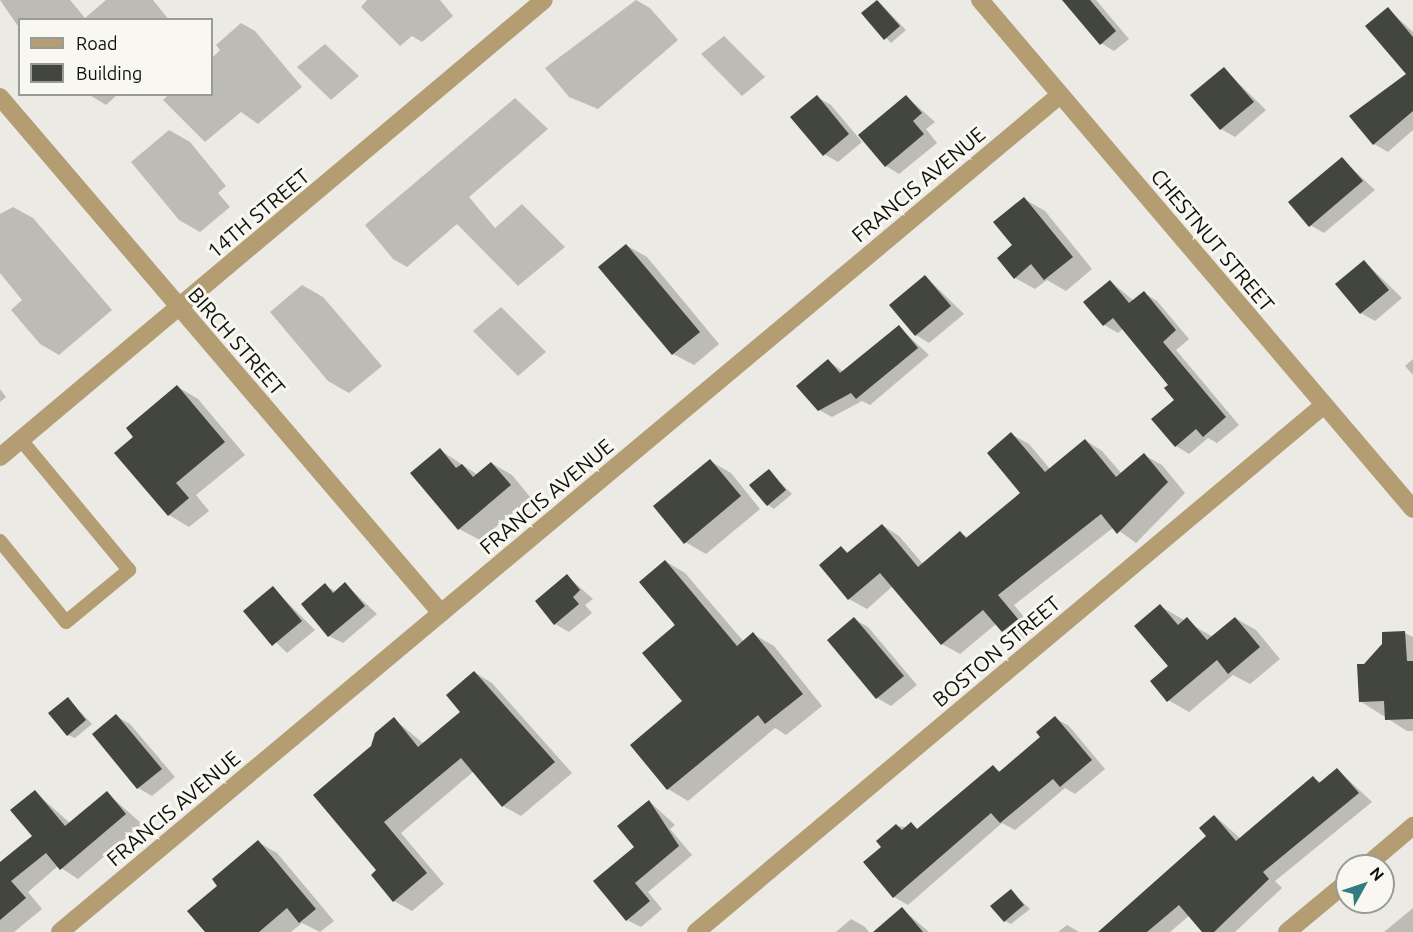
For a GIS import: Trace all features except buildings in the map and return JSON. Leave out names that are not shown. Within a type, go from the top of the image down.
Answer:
[{"type":"street","name":"14TH STREET","points":[[0,457],[544,0]]},
{"type":"street","name":"CHESTNUT STREET","points":[[980,0],[1413,508]]},
{"type":"street","name":"FRANCIS AVENUE","points":[[60,932],[1060,95]]},
{"type":"street","name":"BIRCH STREET","points":[[0,97],[441,613]]},
{"type":"street","name":"BOSTON STREET","points":[[696,932],[1324,405]]},
{"type":"street","points":[[1380,854],[1413,826]]},
{"type":"street","points":[[1287,932],[1335,892]]},
{"type":"lane","points":[[0,541],[66,622],[129,570],[21,440]]}]
